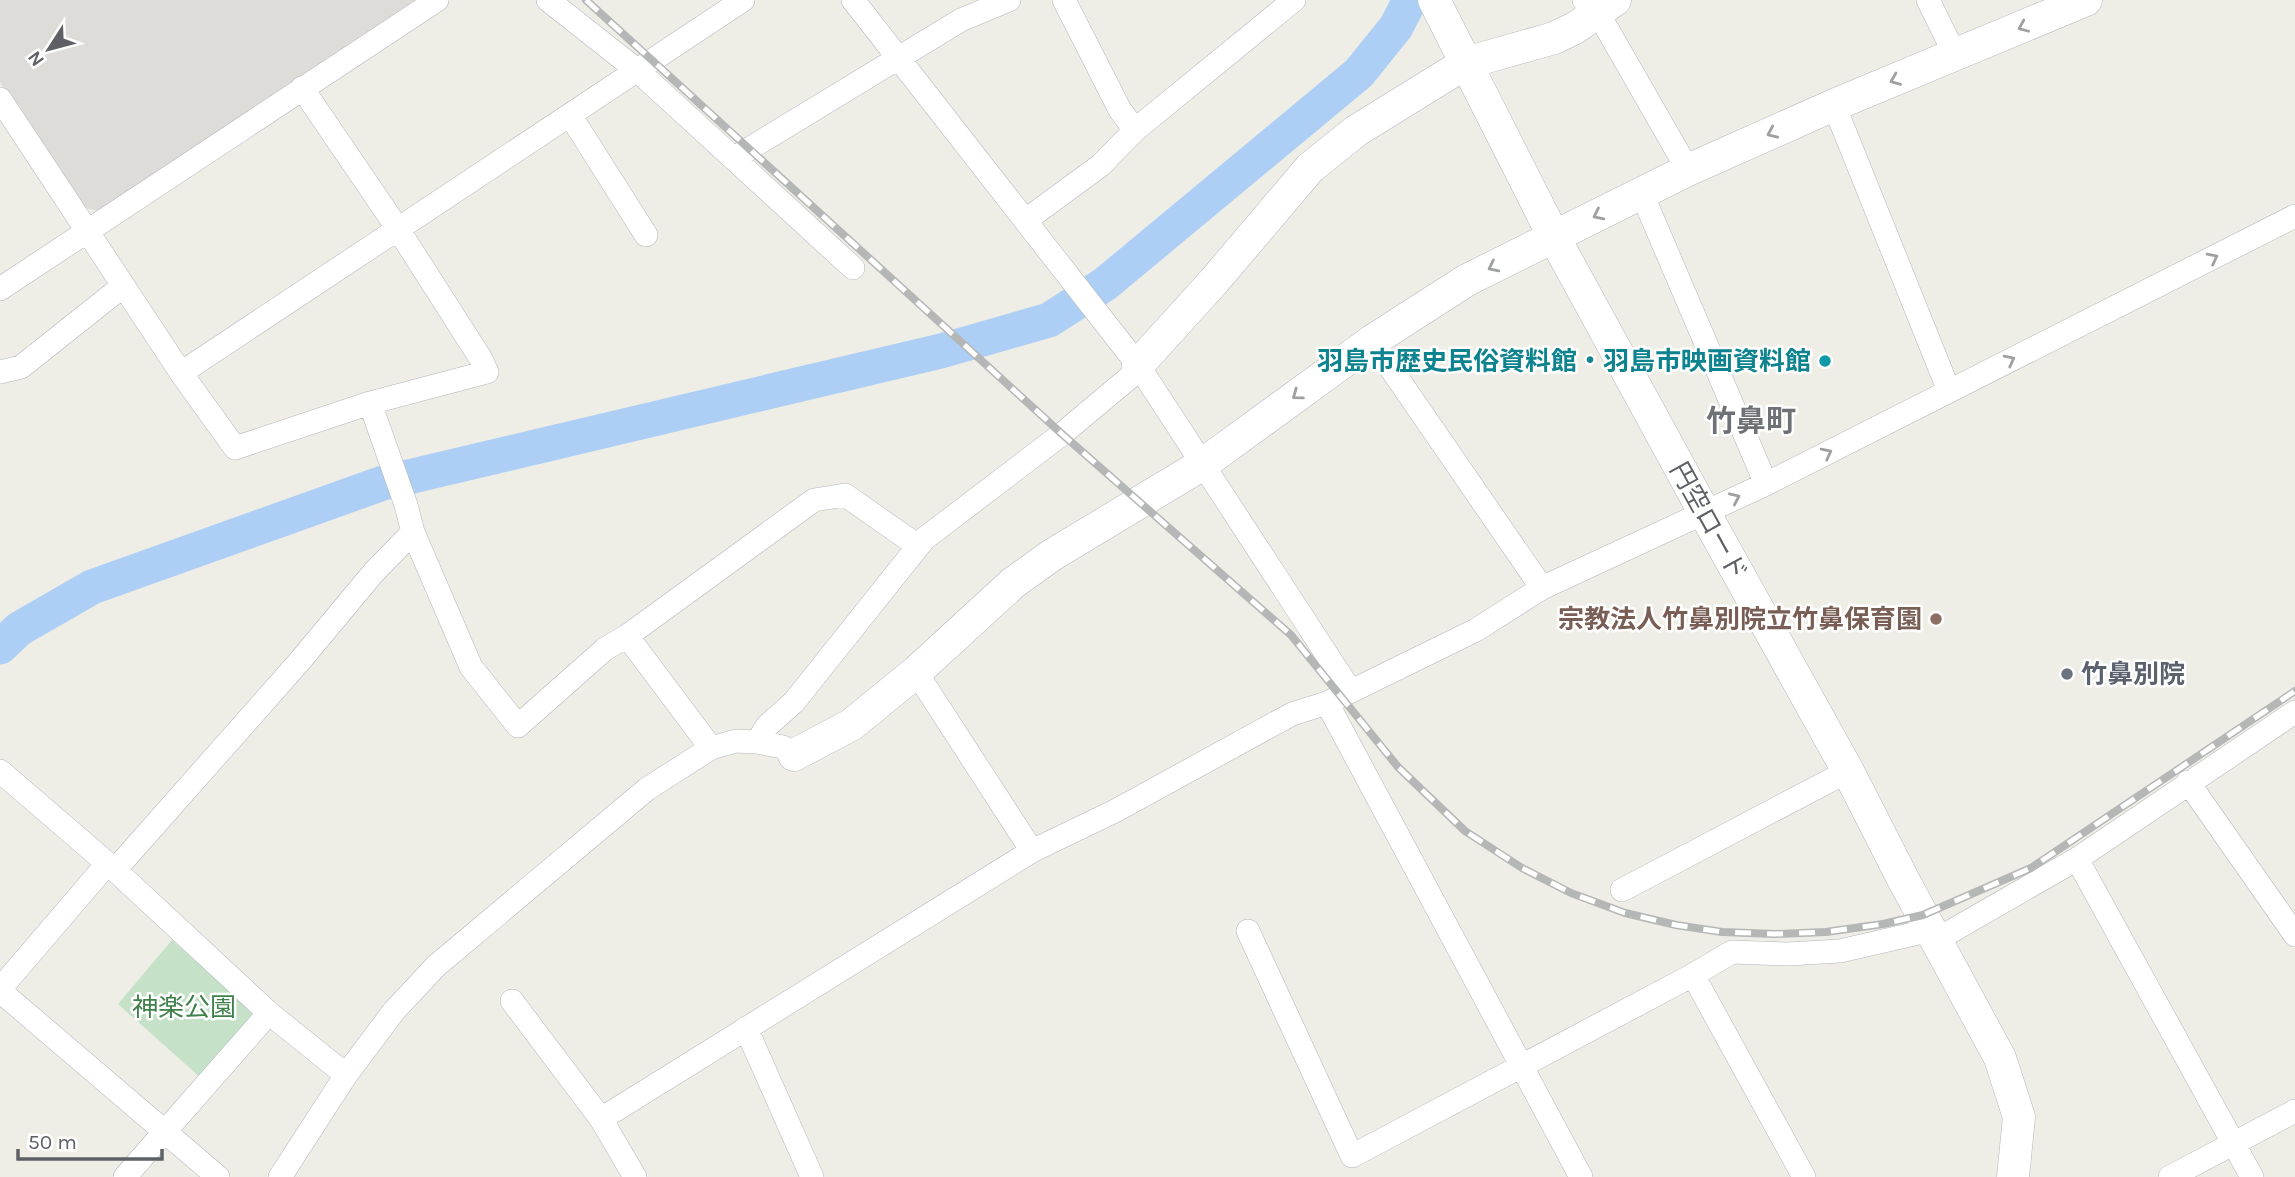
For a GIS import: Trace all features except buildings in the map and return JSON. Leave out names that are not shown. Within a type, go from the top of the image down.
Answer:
[{"type":"street","points":[[0,289],[437,0]]},
{"type":"street","points":[[548,0],[638,71],[853,268]]},
{"type":"street","points":[[181,373],[743,0]]},
{"type":"street","points":[[853,0],[1138,365],[1350,690]]},
{"type":"street","points":[[734,158],[961,20],[1009,0]]},
{"type":"street","points":[[1064,0],[1120,110],[1135,130]]},
{"type":"street","points":[[1928,0],[1955,55]]},
{"type":"street","points":[[280,1177],[346,1075],[394,1011],[436,966],[647,789],[710,748],[736,741],[757,742],[783,747],[794,755],[851,725],[916,672],[1013,583],[1032,569],[1203,464],[1372,341],[1466,280],[1688,170],[2086,0]]},
{"type":"street","name":"円空ロード","points":[[1434,1],[1554,237],[1848,771],[2000,1058],[2019,1117],[2013,1177]]},
{"type":"street","points":[[1026,220],[1101,165],[1135,130],[1287,2]]},
{"type":"street","points":[[757,742],[767,726],[794,702],[924,539],[1072,426],[1130,377],[1310,168],[1356,131],[1466,63],[1554,38],[1599,4],[1688,170]]},
{"type":"street","points":[[0,99],[88,230],[122,286],[235,448],[370,403],[487,372],[398,229],[302,88]]},
{"type":"street","points":[[1835,105],[1949,391]]},
{"type":"street","points":[[570,115],[646,235]]},
{"type":"street","points":[[1642,194],[1766,484]]},
{"type":"street","points":[[601,1119],[1032,851],[1115,811],[1292,714],[1327,703],[1476,629],[1542,588],[1766,484],[2295,216]]},
{"type":"street","points":[[0,372],[21,367],[122,286]]},
{"type":"street","points":[[1372,341],[1542,588]]},
{"type":"street","points":[[370,403],[406,505],[412,532],[471,667],[518,726],[605,649],[627,636],[814,500],[845,495],[918,546]]},
{"type":"street","points":[[218,1177],[0,990],[299,662],[374,572],[412,532]]},
{"type":"street","points":[[627,636],[710,748]]},
{"type":"street","points":[[916,672],[1032,851]]},
{"type":"street","points":[[1327,703],[1581,1177]]},
{"type":"street","points":[[1248,931],[1352,1156],[1732,952],[1788,954],[1840,951],[1934,935],[2077,859],[2295,712]]},
{"type":"street","points":[[0,771],[111,867],[269,1013],[346,1075]]},
{"type":"street","points":[[1622,890],[1848,771]]},
{"type":"street","points":[[2188,782],[2295,935]]},
{"type":"street","points":[[2077,859],[2252,1177]]},
{"type":"street","points":[[1693,975],[1804,1177]]},
{"type":"street","points":[[512,1001],[601,1119],[635,1177]]},
{"type":"street","points":[[125,1177],[269,1013]]},
{"type":"street","points":[[746,1028],[812,1177]]},
{"type":"street","points":[[2170,1177],[2295,1111]]},
{"type":"shaded area","points":[[0,0],[422,0],[103,212],[82,207],[0,82]]},
{"type":"green space","name":"神楽公園","points":[[172,940],[255,1014],[201,1078],[118,1004]]},
{"type":"waterway","points":[[0,647],[19,629],[92,587],[383,483],[941,351],[1049,320],[1105,284],[1359,73],[1396,27],[1410,0]]},
{"type":"railway","points":[[586,0],[1062,434],[1291,635],[1398,767],[1465,831],[1522,868],[1571,893],[1625,913],[1722,932],[1826,932],[1923,915],[2031,868],[2295,691]]},
{"type":"place","name":"羽島市歴史民俗資料館・羽島市映画資料館","points":[[1825,361]]},
{"type":"place","name":"宗教法人竹鼻別院立竹鼻保育園","points":[[1936,619]]},
{"type":"place","name":"竹鼻別院","points":[[2067,674]]},
{"type":"district","name":"竹鼻町","points":[[1751,421]]}]
